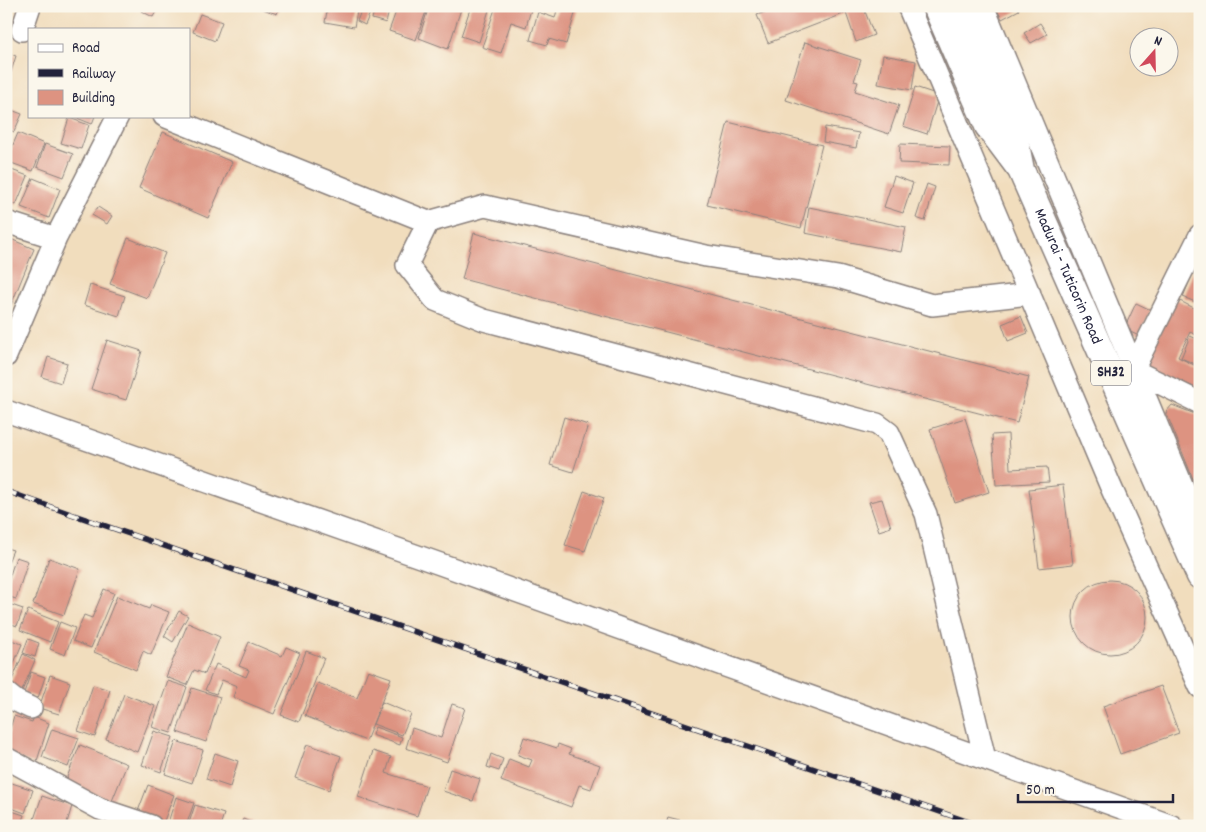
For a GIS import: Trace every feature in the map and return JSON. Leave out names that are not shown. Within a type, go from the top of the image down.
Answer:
[{"type":"main road","name":"Madurai - Tuticorin Road","points":[[936,6],[988,126],[1021,170]]},
{"type":"main road","name":"Madurai - Tuticorin Road","points":[[963,6],[1011,119],[1021,170],[1200,576]]},
{"type":"street","points":[[19,30],[30,6]]},
{"type":"street","points":[[908,6],[1110,485],[1200,687]]},
{"type":"street","points":[[983,6],[1200,528]]},
{"type":"street","points":[[6,356],[56,238],[117,118]]},
{"type":"street","points":[[169,118],[428,222],[485,206],[706,256],[838,277],[932,305],[1030,294]]},
{"type":"street","points":[[6,222],[56,238]]},
{"type":"street","points":[[428,222],[406,265],[435,300],[484,320],[877,424],[889,433],[926,514],[985,759]]},
{"type":"street","points":[[1134,370],[1200,236]]},
{"type":"street","points":[[1134,370],[1200,403]]},
{"type":"street","points":[[6,411],[452,568],[1172,826]]},
{"type":"street","points":[[6,693],[16,701],[32,708]]},
{"type":"street","points":[[6,758],[100,809],[151,826]]},
{"type":"building","points":[[144,6],[159,6],[153,17],[141,11]]},
{"type":"building","points":[[264,6],[280,6],[277,14],[263,9]]},
{"type":"building","points":[[328,6],[358,6],[354,27],[325,22]]},
{"type":"building","points":[[363,6],[373,6],[365,25],[357,21]]},
{"type":"building","points":[[375,6],[390,7],[386,23],[372,19]]},
{"type":"building","points":[[398,6],[428,6],[416,40],[389,31]]},
{"type":"building","points":[[429,6],[462,6],[448,49],[419,38]]},
{"type":"building","points":[[471,6],[490,7],[479,42],[461,36]]},
{"type":"building","points":[[496,6],[532,6],[526,27],[511,22],[501,53],[482,47]]},
{"type":"building","points":[[558,6],[577,7],[566,44],[549,39],[547,45],[530,40],[538,12],[555,18]]},
{"type":"building","points":[[781,6],[863,6],[874,35],[856,42],[846,13],[768,43],[757,15]]},
{"type":"building","points":[[995,6],[1017,6],[1019,10],[1002,19]]},
{"type":"building","points":[[200,14],[222,22],[215,41],[193,32]]},
{"type":"building","points":[[1040,23],[1047,34],[1031,43],[1024,33]]},
{"type":"building","points":[[805,42],[861,60],[854,81],[858,82],[855,91],[899,105],[889,134],[786,100]]},
{"type":"building","points":[[6,52],[16,56],[7,84],[6,84]]},
{"type":"building","points":[[883,55],[916,61],[912,90],[878,84]]},
{"type":"building","points":[[915,87],[939,95],[927,134],[903,126]]},
{"type":"building","points":[[6,108],[22,114],[14,132],[6,128]]},
{"type":"building","points":[[69,118],[89,125],[81,149],[61,143]]},
{"type":"building","points":[[77,118],[94,118],[92,124]]},
{"type":"building","points":[[728,122],[822,145],[801,228],[707,205]]},
{"type":"building","points":[[825,127],[859,133],[856,148],[823,142]]},
{"type":"building","points":[[163,132],[232,162],[208,218],[139,188]]},
{"type":"building","points":[[18,133],[44,144],[33,171],[6,161]]},
{"type":"building","points":[[45,144],[73,154],[64,177],[37,167]]},
{"type":"building","points":[[900,144],[950,146],[949,165],[899,163]]},
{"type":"building","points":[[6,168],[28,176],[16,205],[6,201]]},
{"type":"building","points":[[894,176],[913,183],[903,213],[884,207]]},
{"type":"building","points":[[33,178],[60,189],[49,218],[21,207]]},
{"type":"building","points":[[927,184],[935,187],[925,221],[916,218]]},
{"type":"building","points":[[98,207],[112,216],[107,224],[92,215]]},
{"type":"building","points":[[809,207],[906,227],[901,252],[805,233]]},
{"type":"building","points":[[474,233],[1029,377],[1017,423],[462,279]]},
{"type":"building","points":[[6,237],[34,249],[9,310],[6,309]]},
{"type":"building","points":[[128,238],[165,253],[147,298],[110,284]]},
{"type":"building","points":[[1200,255],[1200,304],[1183,297]]},
{"type":"building","points":[[90,285],[125,296],[119,316],[84,305]]},
{"type":"building","points":[[1176,299],[1200,311],[1200,337],[1190,332],[1178,357],[1200,368],[1200,390],[1144,364]]},
{"type":"building","points":[[1136,303],[1151,310],[1139,336],[1124,329]]},
{"type":"building","points":[[1021,316],[1028,333],[1008,341],[1002,324]]},
{"type":"building","points":[[1190,336],[1200,340],[1200,366],[1181,358]]},
{"type":"building","points":[[107,340],[142,351],[126,400],[91,389]]},
{"type":"building","points":[[48,357],[67,363],[61,383],[42,377]]},
{"type":"building","points":[[1172,405],[1200,416],[1200,496],[1166,412]]},
{"type":"building","points":[[564,417],[588,425],[573,472],[550,465]]},
{"type":"building","points":[[965,418],[989,492],[955,503],[930,429]]},
{"type":"building","points":[[1008,434],[1010,469],[1047,467],[1049,482],[996,485],[992,435]]},
{"type":"building","points":[[1063,485],[1073,564],[1039,568],[1029,489]]},
{"type":"building","points":[[584,491],[604,498],[585,551],[565,545]]},
{"type":"building","points":[[882,499],[891,527],[879,531],[869,502]]},
{"type":"building","points":[[6,548],[13,550],[6,567]]},
{"type":"building","points":[[16,557],[28,561],[16,599],[6,596],[6,587]]},
{"type":"building","points":[[49,558],[80,569],[64,615],[33,604]]},
{"type":"building","points":[[1103,580],[1117,580],[1131,586],[1141,596],[1147,610],[1147,624],[1141,638],[1131,648],[1117,654],[1103,654],[1089,648],[1079,638],[1073,624],[1073,610],[1079,596],[1089,586]]},
{"type":"building","points":[[104,589],[114,593],[91,648],[73,641],[84,615],[92,618]]},
{"type":"building","points":[[117,596],[149,609],[151,605],[169,612],[151,655],[143,651],[136,670],[94,652]]},
{"type":"building","points":[[6,603],[23,609],[17,626],[6,622]]},
{"type":"building","points":[[28,610],[58,622],[50,642],[20,630]]},
{"type":"building","points":[[179,611],[188,616],[173,642],[164,636]]},
{"type":"building","points":[[60,622],[75,628],[65,655],[50,649]]},
{"type":"building","points":[[188,623],[220,637],[205,674],[194,670],[187,685],[166,677]]},
{"type":"building","points":[[6,638],[22,644],[9,675],[6,674]]},
{"type":"building","points":[[28,639],[39,643],[35,657],[23,653]]},
{"type":"building","points":[[249,642],[282,656],[286,647],[300,653],[274,714],[233,697],[237,686],[222,680],[216,694],[205,690],[216,664],[246,677],[249,670],[239,666]]},
{"type":"building","points":[[306,651],[324,658],[299,722],[281,715]]},
{"type":"building","points":[[23,654],[35,660],[22,691],[10,685]]},
{"type":"building","points":[[368,670],[391,678],[366,741],[305,716],[318,683],[357,698]]},
{"type":"building","points":[[31,672],[45,677],[38,698],[24,693]]},
{"type":"building","points":[[50,675],[70,682],[59,714],[39,708]]},
{"type":"building","points":[[168,681],[187,687],[171,733],[152,727]]},
{"type":"building","points":[[93,685],[110,690],[95,737],[78,731]]},
{"type":"building","points":[[1161,686],[1179,733],[1120,754],[1103,706]]},
{"type":"building","points":[[192,688],[220,697],[206,742],[177,732]]},
{"type":"building","points":[[124,694],[155,706],[137,752],[106,739]]},
{"type":"building","points":[[382,702],[411,714],[402,735],[373,724]]},
{"type":"building","points":[[452,704],[465,708],[447,762],[406,748],[412,728],[441,738]]},
{"type":"building","points":[[14,716],[32,722],[34,717],[49,723],[36,764],[6,754],[6,741]]},
{"type":"building","points":[[375,727],[402,737],[400,745],[372,735]]},
{"type":"building","points":[[52,729],[79,738],[68,767],[42,757]]},
{"type":"building","points":[[154,731],[173,737],[161,772],[142,765]]},
{"type":"building","points":[[524,737],[557,748],[558,744],[571,749],[569,754],[600,765],[591,789],[579,785],[571,807],[501,781],[509,759],[529,767],[532,760],[518,755]]},
{"type":"building","points":[[176,741],[203,750],[192,783],[165,774]]},
{"type":"building","points":[[307,744],[341,756],[329,790],[295,778]]},
{"type":"building","points":[[80,745],[127,764],[112,801],[65,782]]},
{"type":"building","points":[[373,751],[391,757],[386,773],[427,786],[417,816],[358,797]]},
{"type":"building","points":[[215,753],[238,761],[230,787],[206,779]]},
{"type":"building","points":[[491,754],[503,759],[499,771],[487,767]]},
{"type":"building","points":[[450,769],[480,779],[473,801],[443,791]]},
{"type":"building","points":[[6,781],[33,790],[25,813],[6,806]]},
{"type":"building","points":[[148,785],[174,795],[162,826],[153,826],[135,819]]},
{"type":"building","points":[[42,796],[72,806],[66,826],[44,826],[33,822]]},
{"type":"building","points":[[176,797],[194,803],[186,826],[167,826]]},
{"type":"building","points":[[195,805],[224,814],[220,826],[188,826]]},
{"type":"building","points":[[6,809],[24,815],[20,826],[6,826]]},
{"type":"building","points":[[668,817],[698,825],[698,826],[666,826]]},
{"type":"building","points":[[243,819],[263,825],[263,826],[240,826]]},
{"type":"railway","points":[[6,491],[981,826]]}]
